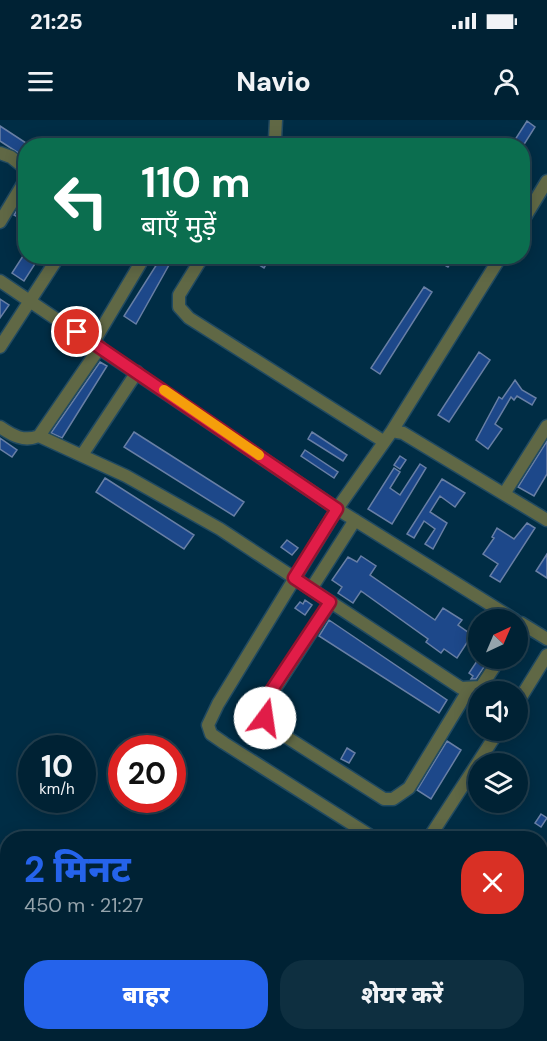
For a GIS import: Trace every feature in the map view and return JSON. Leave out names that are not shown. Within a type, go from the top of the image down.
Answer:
[{"type":"street","points":[[274,138],[276,120]]},
{"type":"street","points":[[0,153],[18,163]]},
{"type":"street","points":[[530,209],[547,181]]},
{"type":"street","points":[[0,222],[18,192]]},
{"type":"street","points":[[0,346],[53,264]]},
{"type":"street","points":[[0,427],[21,439],[30,440],[39,436],[96,345],[140,264]]},
{"type":"street","points":[[198,264],[179,295],[179,307],[189,318],[383,441]]},
{"type":"street","points":[[363,831],[211,734],[208,724],[337,509],[392,431],[496,264]]},
{"type":"street","points":[[0,281],[337,509],[496,609]]},
{"type":"street","points":[[82,455],[137,372]]},
{"type":"street","points":[[504,494],[547,426]]},
{"type":"street","points":[[392,431],[403,433],[547,520]]},
{"type":"street","points":[[39,436],[169,499],[461,688],[468,689]]},
{"type":"street","points":[[311,589],[355,520]]},
{"type":"street","points":[[330,602],[261,710],[277,731],[384,799],[393,800],[409,788],[468,691]]},
{"type":"street","points":[[528,629],[547,639]]},
{"type":"street","points":[[528,686],[547,655]]},
{"type":"street","points":[[434,831],[493,741]]},
{"type":"building","points":[[527,121],[535,127],[528,138],[516,138]]},
{"type":"building","points":[[0,126],[18,138],[18,153],[0,141]]},
{"type":"building","points":[[18,264],[35,264],[24,281],[12,273]]},
{"type":"building","points":[[157,264],[170,264],[136,324],[124,316]]},
{"type":"building","points":[[424,287],[432,292],[380,374],[371,368]]},
{"type":"building","points":[[0,299],[9,305],[0,318]]},
{"type":"building","points":[[479,352],[490,360],[449,422],[438,415]]},
{"type":"building","points":[[100,362],[107,366],[62,438],[51,433]]},
{"type":"building","points":[[515,380],[522,390],[536,398],[532,405],[517,396],[514,400],[511,397],[495,424],[502,429],[488,449],[476,440],[499,397],[502,399]]},
{"type":"building","points":[[134,432],[244,502],[234,516],[124,447]]},
{"type":"building","points":[[312,432],[347,455],[343,461],[308,439]]},
{"type":"building","points":[[0,438],[17,450],[12,457],[0,449]]},
{"type":"building","points":[[547,441],[547,474],[534,496],[518,487]]},
{"type":"building","points":[[305,450],[338,472],[334,478],[301,456]]},
{"type":"building","points":[[400,456],[406,460],[400,469],[394,465]]},
{"type":"building","points":[[420,464],[426,468],[392,524],[368,509],[394,468],[400,472],[390,488],[400,495]]},
{"type":"building","points":[[105,478],[194,535],[184,549],[96,492]]},
{"type":"building","points":[[442,479],[465,493],[455,507],[440,496],[430,512],[447,523],[433,549],[425,544],[435,529],[424,521],[414,538],[407,534]]},
{"type":"building","points":[[527,523],[535,528],[500,582],[490,576],[498,564],[483,554],[494,538],[492,537],[497,528],[514,539]]},
{"type":"building","points":[[287,540],[298,548],[292,555],[281,547]]},
{"type":"building","points":[[547,554],[547,578],[536,571]]},
{"type":"building","points":[[361,556],[376,566],[370,575],[435,620],[443,608],[462,620],[458,625],[468,632],[468,641],[457,658],[444,649],[441,653],[426,642],[428,639],[361,591],[353,603],[338,593],[342,587],[332,580],[348,557],[357,562]]},
{"type":"building","points":[[305,600],[312,605],[305,615],[295,608],[300,602],[303,604]]},
{"type":"building","points":[[329,620],[447,700],[439,713],[319,636]]},
{"type":"building","points":[[472,669],[483,669],[476,679],[471,679],[473,676],[469,673]]},
{"type":"building","points":[[447,741],[461,750],[431,799],[417,790]]},
{"type":"building","points":[[347,748],[355,753],[349,763],[341,759]]},
{"type":"building","points":[[541,814],[547,818],[541,827],[535,823]]},
{"type":"slow traffic","points":[[164,390],[259,455]]},
{"type":"route","points":[[77,332],[337,509],[294,578],[330,602],[263,703],[261,710],[265,718]]}]
